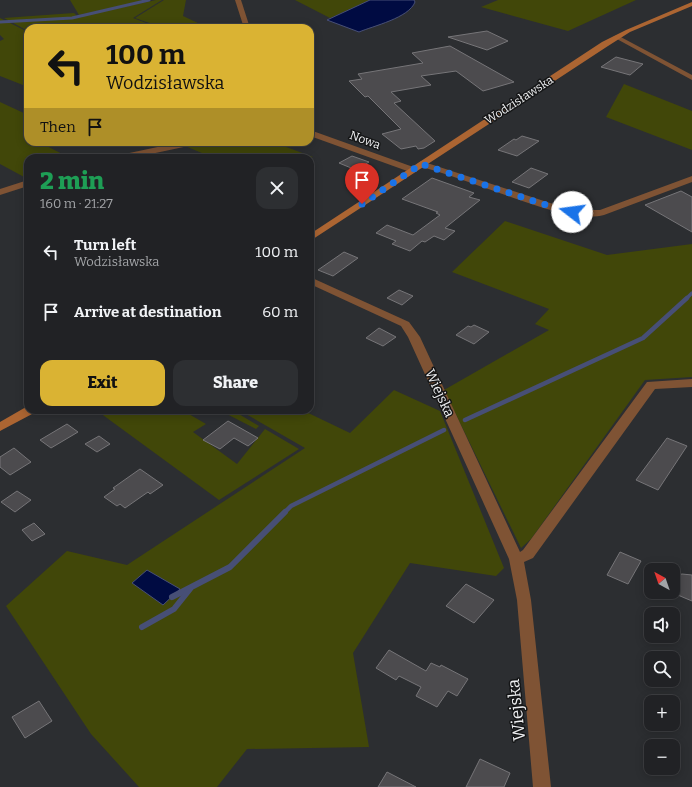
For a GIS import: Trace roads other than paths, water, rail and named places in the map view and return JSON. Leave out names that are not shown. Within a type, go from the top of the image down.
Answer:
[{"type":"street","points":[[238,0],[247,24]]},
{"type":"street","name":"Wodzisławska","points":[[314,235],[617,36],[642,24],[692,4]]},
{"type":"street","points":[[617,36],[692,78]]},
{"type":"street","name":"Nowa","points":[[314,134],[413,170]]},
{"type":"street","points":[[138,154],[175,146]]},
{"type":"street","points":[[421,164],[546,205],[572,212],[587,214],[601,213],[692,178]]},
{"type":"street","points":[[0,192],[24,184]]},
{"type":"street","name":"Wiejska","points":[[314,282],[405,324],[414,337],[516,559],[524,600],[542,787]]},
{"type":"street","points":[[516,559],[528,554],[651,385],[692,383]]},
{"type":"street","points":[[0,427],[24,413]]},
{"type":"waterway","points":[[0,22],[72,18],[149,0]]},
{"type":"waterway","points":[[687,298],[692,293]]},
{"type":"waterway","points":[[465,420],[643,338],[687,298]]},
{"type":"waterway","points":[[172,597],[230,567],[291,506],[444,430]]},
{"type":"waterway","points":[[142,627],[174,609],[190,589]]}]
